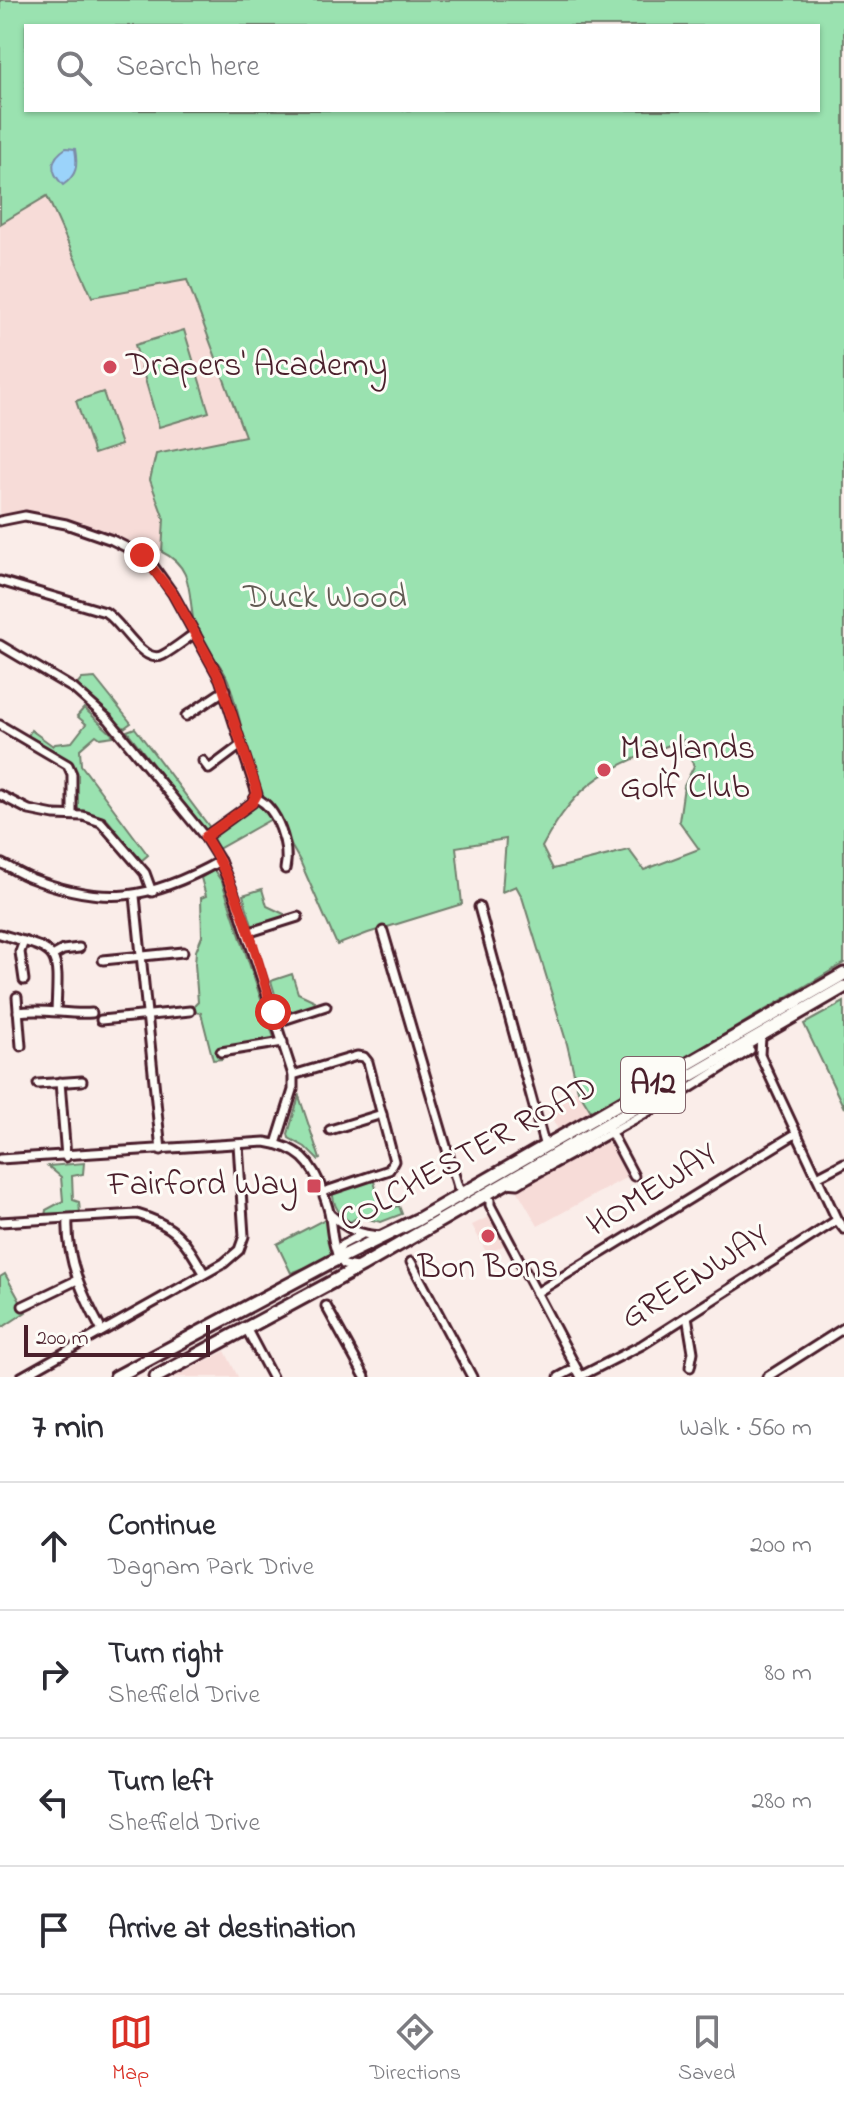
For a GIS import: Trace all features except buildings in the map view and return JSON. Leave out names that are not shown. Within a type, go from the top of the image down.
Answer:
[{"type":"highway","name":"COLCHESTER ROAD","points":[[116,1377],[337,1257],[385,1237],[844,974]]},
{"type":"highway","name":"COLCHESTER ROAD","points":[[161,1376],[483,1201],[506,1183],[608,1128],[733,1050],[844,987]]},
{"type":"street","points":[[0,521],[25,516],[59,522],[86,529],[142,555],[173,594],[225,690],[256,788],[256,798]]},
{"type":"street","points":[[0,581],[105,612],[116,618],[146,656],[162,656],[195,633]]},
{"type":"street","points":[[0,645],[59,679],[109,720],[205,837],[220,861],[293,1075],[293,1090],[276,1144]]},
{"type":"street","points":[[186,716],[225,690]]},
{"type":"street","points":[[0,725],[68,765],[72,774],[72,815]]},
{"type":"street","points":[[203,761],[209,769],[241,745]]},
{"type":"street","points":[[0,795],[29,810],[94,819],[106,826],[145,873],[152,892]]},
{"type":"street","points":[[205,837],[256,798]]},
{"type":"street","points":[[256,798],[268,805],[274,817],[285,846],[285,869]]},
{"type":"street","points":[[0,863],[27,877],[82,892],[135,896],[180,882],[220,861]]},
{"type":"street","points":[[135,896],[161,1150]]},
{"type":"street","points":[[479,907],[545,1147]]},
{"type":"street","points":[[247,933],[298,917]]},
{"type":"street","points":[[383,931],[462,1194],[476,1192],[483,1201],[581,1377]]},
{"type":"street","points":[[0,934],[46,948],[54,955],[58,968],[56,1011]]},
{"type":"street","points":[[24,941],[20,952],[24,980]]},
{"type":"street","points":[[54,955],[79,948]]},
{"type":"street","points":[[103,960],[183,952]]},
{"type":"street","points":[[17,997],[21,1046]]},
{"type":"street","points":[[277,1022],[326,1006]]},
{"type":"street","points":[[18,1012],[41,1009],[73,1014],[92,1013]]},
{"type":"street","points":[[101,1020],[190,1011]]},
{"type":"street","points":[[760,1037],[760,1055],[842,1224]]},
{"type":"street","name":"COLCHESTER ROAD","points":[[608,1128],[711,1076],[751,1050],[760,1037]]},
{"type":"street","points":[[221,1052],[283,1042]]},
{"type":"street","points":[[733,1050],[751,1050],[760,1055]]},
{"type":"street","points":[[293,1075],[357,1056],[364,1057],[382,1114],[394,1161],[392,1168],[323,1192]]},
{"type":"street","points":[[38,1084],[82,1081]]},
{"type":"street","points":[[60,1082],[66,1157]]},
{"type":"street","points":[[330,1130],[382,1114]]},
{"type":"street","points":[[608,1128],[634,1176]]},
{"type":"street","name":"HOMEWAY","points":[[536,1293],[797,1133]]},
{"type":"street","points":[[21,1377],[233,1257],[243,1242],[244,1228],[238,1144]]},
{"type":"street","points":[[0,1159],[276,1144],[292,1149],[305,1159],[316,1174],[330,1214],[337,1257],[349,1267],[362,1266]]},
{"type":"street","points":[[817,1177],[844,1163]]},
{"type":"street","points":[[0,1222],[137,1214],[156,1220],[181,1236],[204,1273]]},
{"type":"street","points":[[330,1214],[348,1230],[361,1235],[385,1237]]},
{"type":"street","points":[[68,1219],[77,1280],[102,1331]]},
{"type":"street","name":"GREENWAY","points":[[581,1377],[642,1345],[842,1224]]},
{"type":"street","points":[[337,1257],[342,1245],[361,1235]]},
{"type":"street","points":[[411,1262],[472,1377]]},
{"type":"street","points":[[23,1306],[77,1280]]},
{"type":"street","points":[[326,1306],[365,1377]]},
{"type":"street","points":[[687,1316],[693,1352],[690,1367]]},
{"type":"street","points":[[246,1328],[272,1377]]},
{"type":"street","points":[[767,1377],[844,1328]]},
{"type":"street","points":[[559,1377],[576,1368]]},
{"type":"shaded area","name":"Drapers' Academy","points":[[47,196],[92,296],[187,279],[245,437],[150,480],[164,519],[162,552],[145,552],[95,528],[66,520],[59,522],[0,515],[0,224]]},
{"type":"shaded area","points":[[578,1090],[592,1113],[558,1131],[548,1103]]},
{"type":"shaded area","points":[[606,1138],[627,1177],[538,1226],[516,1188]]},
{"type":"shaded area","points":[[490,1216],[505,1245],[487,1254],[472,1225]]},
{"type":"shaded area","points":[[225,1351],[238,1377],[175,1377]]},
{"type":"green space","name":"Duck Wood","points":[[0,0],[844,0],[844,963],[592,1113],[578,1090],[522,897],[516,886],[502,892],[506,839],[456,847],[462,904],[337,945],[300,861],[275,817],[218,849],[212,836],[261,800],[228,680],[195,627],[185,575],[173,559],[162,552],[164,519],[150,480],[156,454],[245,436],[187,280],[92,297],[47,196],[0,224]],"holes":[[[683,740],[694,766],[684,786],[679,821],[699,849],[644,870],[629,850],[553,869],[542,847],[570,804],[600,777],[636,758]]]},
{"type":"green space","points":[[184,330],[209,412],[159,427],[135,345]]},
{"type":"green space","points":[[103,392],[121,445],[94,454],[76,401]]},
{"type":"green space","points":[[95,678],[131,723],[124,728],[76,686],[82,679]]},
{"type":"green space","points":[[84,708],[114,736],[100,738],[96,735],[80,749],[81,765],[148,855],[141,861],[106,818],[77,809],[75,769],[68,760],[28,736],[31,730],[53,746],[72,742],[86,724],[77,716]]},
{"type":"green space","points":[[135,728],[211,829],[204,830],[127,731]]},
{"type":"green space","points":[[214,870],[222,882],[276,1044],[221,1052],[222,1059],[213,1060],[201,1013],[194,1012],[198,1002],[195,964],[202,936],[201,898],[206,896],[201,878]]},
{"type":"green space","points":[[262,889],[267,906],[284,914],[284,919],[253,929],[243,895]]},
{"type":"green space","points":[[292,974],[298,993],[315,1001],[315,1005],[282,1017],[271,981]]},
{"type":"green space","points":[[844,1002],[844,1108],[804,1024]]},
{"type":"green space","points":[[299,1096],[318,1160],[305,1147],[289,1138]]},
{"type":"green space","points":[[84,1163],[83,1174],[72,1176],[73,1200],[79,1202],[80,1213],[45,1216],[46,1210],[63,1201],[61,1177],[48,1166]]},
{"type":"green space","points":[[373,1178],[382,1209],[399,1206],[402,1214],[381,1222],[358,1217],[350,1222],[337,1209],[333,1192]]},
{"type":"green space","points":[[327,1218],[332,1254],[328,1259],[291,1273],[277,1244]]},
{"type":"green space","points":[[5,1274],[26,1312],[3,1327],[0,1322],[0,1277]]},
{"type":"water","points":[[66,148],[75,149],[76,165],[74,174],[63,185],[55,175],[53,165]]},
{"type":"place","name":"Drapers' Academy","points":[[110,367]]},
{"type":"place","name":"Maylands Golf Club","points":[[604,770]]},
{"type":"place","name":"Fairford Way","points":[[314,1186]]},
{"type":"place","name":"Bon Bons","points":[[488,1236]]},
{"type":"route","points":[[142,555],[151,563],[190,621],[220,679],[256,788],[256,798],[252,803],[205,837],[225,871],[236,898],[273,1012]]}]
